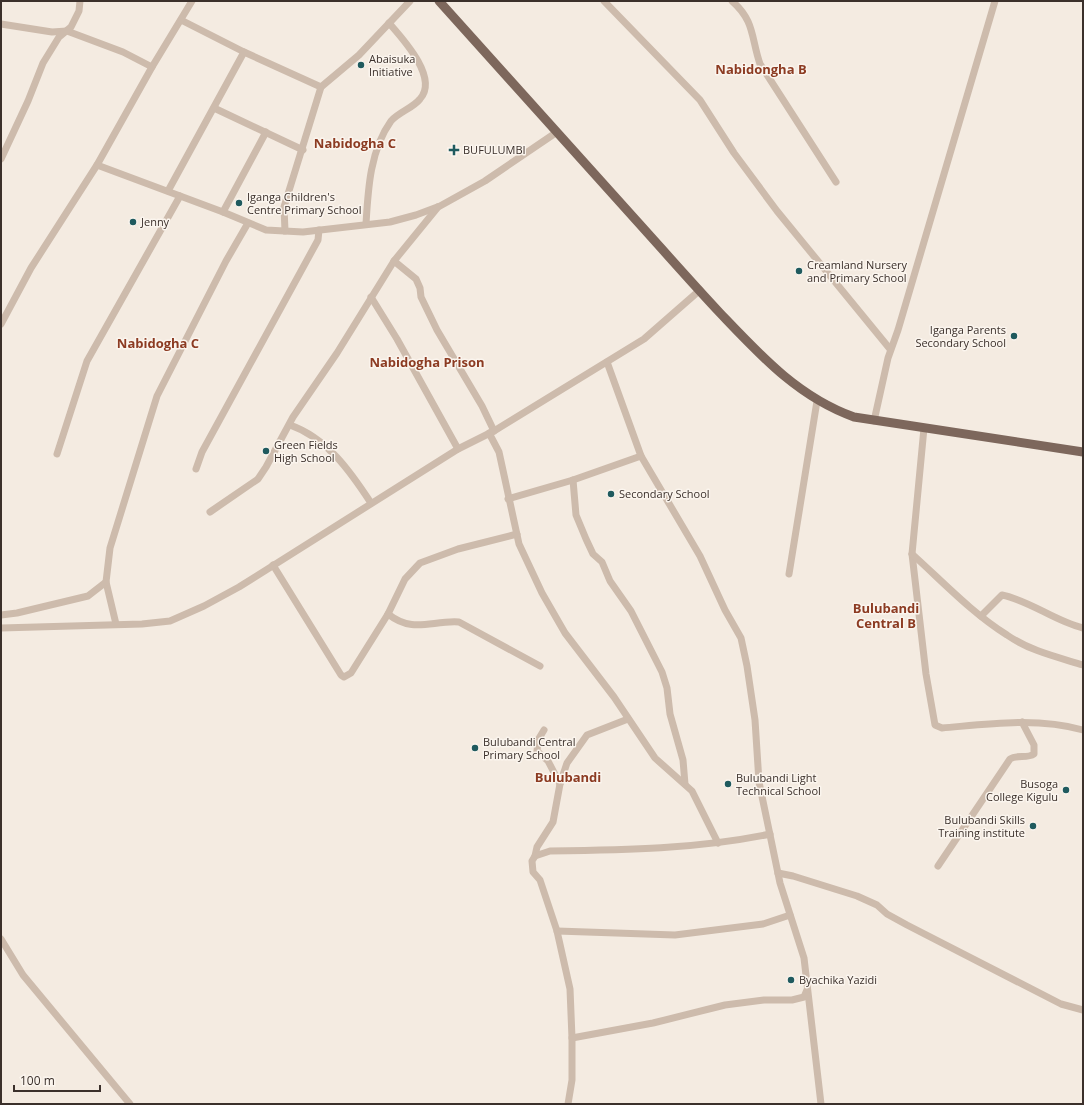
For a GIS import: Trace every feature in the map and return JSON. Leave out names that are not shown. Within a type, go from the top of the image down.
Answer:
[{"type":"main road","points":[[439,1],[755,350],[787,380],[817,401],[854,417],[1083,452]]},
{"type":"street","points":[[1,159],[28,101],[43,63],[59,38],[71,27],[79,11],[80,1]]},
{"type":"street","points":[[1,324],[31,268],[97,165],[152,66],[192,1]]},
{"type":"street","points":[[285,231],[284,207],[303,150],[321,87],[359,55],[410,1]]},
{"type":"street","points":[[604,1],[700,100],[734,154],[777,211],[890,349]]},
{"type":"street","points":[[732,1],[745,15],[752,29],[753,45],[760,64],[836,182]]},
{"type":"street","points":[[874,421],[890,349],[898,330],[995,1]]},
{"type":"street","points":[[181,20],[244,52],[321,87]]},
{"type":"street","points":[[366,224],[369,185],[375,160],[383,137],[392,121],[420,100],[425,86],[424,72],[404,41],[389,23]]},
{"type":"street","points":[[1,24],[52,32],[67,31],[123,52],[152,66]]},
{"type":"street","points":[[168,191],[244,52]]},
{"type":"street","points":[[214,108],[303,150]]},
{"type":"street","points":[[223,212],[266,132]]},
{"type":"street","points":[[97,165],[223,212],[266,230],[303,232],[390,222],[416,215],[440,206],[485,181],[557,132]]},
{"type":"street","points":[[57,454],[87,361],[180,196]]},
{"type":"street","points":[[210,512],[258,479],[290,425],[394,261],[440,206]]},
{"type":"street","points":[[116,624],[106,582],[110,548],[157,396],[226,260],[248,223]]},
{"type":"street","points":[[196,469],[205,445],[318,240],[320,230]]},
{"type":"street","points":[[394,261],[416,279],[420,288],[421,297],[437,330],[479,400],[499,452],[508,499],[517,534],[542,594],[565,633],[655,758],[692,791],[698,800],[718,843]]},
{"type":"street","points":[[1,628],[142,624],[170,621],[204,606],[239,587],[458,449],[492,432],[644,339],[700,290]]},
{"type":"street","points":[[371,297],[397,339],[458,449]]},
{"type":"street","points":[[607,362],[641,456],[700,556],[741,638],[747,666],[754,720],[759,782],[778,873],[804,958],[821,1104]]},
{"type":"street","points":[[789,574],[817,401]]},
{"type":"street","points":[[290,425],[305,430],[330,450],[352,474],[371,503]]},
{"type":"street","points":[[924,428],[912,554],[926,674],[934,725],[942,728],[1042,722],[1083,730]]},
{"type":"street","points":[[508,499],[573,480],[641,456]]},
{"type":"street","points":[[573,480],[576,515],[586,539],[593,554],[602,562],[610,581],[631,611],[662,672],[667,688],[670,714],[684,760],[685,784]]},
{"type":"street","points":[[273,565],[323,648],[341,675],[344,677],[351,673],[388,614],[405,579],[420,563],[458,549],[517,534]]},
{"type":"street","points":[[912,554],[981,616],[1007,636],[1035,650],[1083,666]]},
{"type":"street","points":[[1,615],[17,614],[88,596],[106,582]]},
{"type":"street","points":[[981,616],[1002,595],[1020,599],[1036,608],[1083,628]]},
{"type":"street","points":[[388,614],[400,622],[411,625],[422,626],[449,621],[459,622],[540,666]]},
{"type":"street","points":[[568,1104],[572,1080],[570,989],[557,931],[540,880],[533,872],[532,861],[537,847],[553,822],[560,784],[567,762],[587,734],[628,720]]},
{"type":"street","points":[[938,866],[1010,759],[1012,757],[1031,756],[1034,754],[1034,745],[1022,722]]},
{"type":"street","points":[[544,730],[538,740],[537,751],[548,761],[560,784]]},
{"type":"street","points":[[535,856],[550,851],[691,846],[770,834]]},
{"type":"street","points":[[778,873],[803,879],[864,899],[877,905],[887,914],[907,925],[1061,1004],[1083,1010]]},
{"type":"street","points":[[557,931],[675,935],[763,924],[790,915]]},
{"type":"street","points":[[1,939],[23,975],[130,1104]]},
{"type":"street","points":[[572,1038],[653,1023],[725,1005],[764,1000],[792,1000],[804,998],[808,989]]},
{"type":"place","name":"Abaisuka Initiative","points":[[361,65]]},
{"type":"place","name":"BUFULUMBI","points":[[454,150]]},
{"type":"place","name":"Iganga Children's Centre Primary School","points":[[239,203]]},
{"type":"place","name":"Jenny","points":[[133,222]]},
{"type":"place","name":"Creamland Nursery and Primary School","points":[[799,271]]},
{"type":"place","name":"Iganga Parents Secondary School","points":[[1014,336]]},
{"type":"place","name":"Green Fields High School","points":[[266,451]]},
{"type":"place","name":"Secondary School","points":[[611,494]]},
{"type":"place","name":"Bulubandi Central Primary School","points":[[475,748]]},
{"type":"place","name":"Bulubandi Light Technical School","points":[[728,784]]},
{"type":"place","name":"Busoga College Kigulu","points":[[1066,790]]},
{"type":"place","name":"Bulubandi Skills Training institute","points":[[1033,826]]},
{"type":"place","name":"Byachika Yazidi","points":[[791,980]]},
{"type":"district","name":"Nabidongha B","points":[[761,69]]},
{"type":"district","name":"Nabidogha C","points":[[355,143]]},
{"type":"district","name":"Nabidogha C","points":[[158,343]]},
{"type":"district","name":"Nabidogha Prison","points":[[427,362]]},
{"type":"district","name":"Bulubandi Central B","points":[[886,616]]},
{"type":"district","name":"Bulubandi","points":[[568,777]]}]
